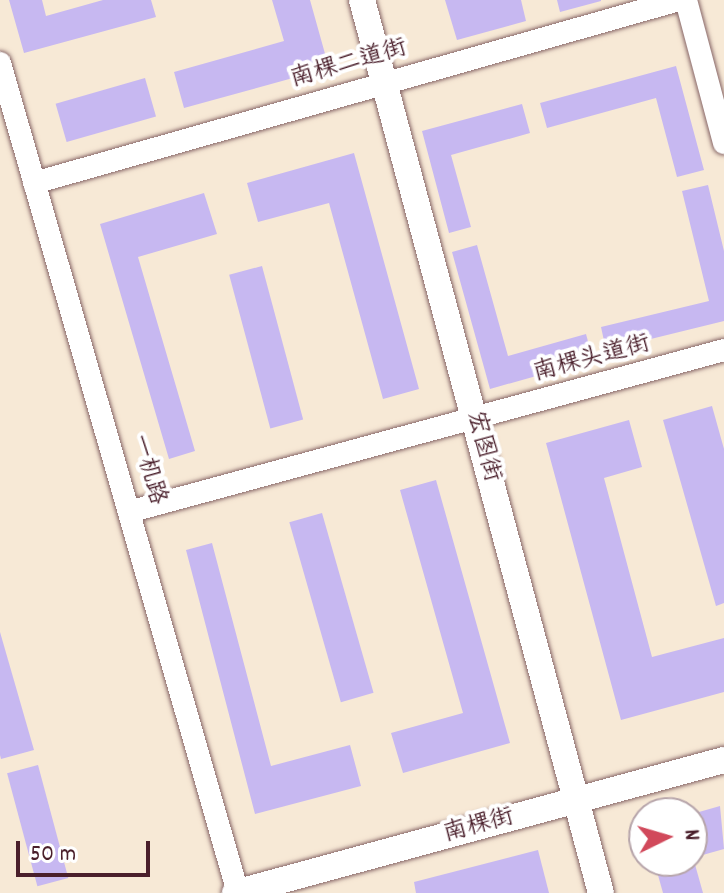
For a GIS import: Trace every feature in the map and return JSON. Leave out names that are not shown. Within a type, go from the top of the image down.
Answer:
[{"type":"street","name":"宏图街","points":[[362,0],[601,893]]},
{"type":"street","name":"南棵二道街","points":[[34,183],[679,0]]},
{"type":"street","points":[[686,0],[724,143]]},
{"type":"street","name":"一机路","points":[[0,63],[132,511],[237,893]]},
{"type":"street","name":"南棵头道街","points":[[132,511],[724,350]]},
{"type":"street","name":"南棵街","points":[[237,893],[724,760]]},
{"type":"building","points":[[9,0],[42,0],[46,16],[103,0],[151,0],[156,17],[24,53]]},
{"type":"building","points":[[272,0],[310,0],[329,68],[184,108],[174,72],[284,41]]},
{"type":"building","points":[[445,0],[521,0],[526,21],[457,40]]},
{"type":"building","points":[[557,0],[601,0],[601,1],[560,12]]},
{"type":"building","points":[[676,66],[704,170],[677,177],[656,98],[547,128],[540,103]]},
{"type":"building","points":[[145,78],[156,116],[67,142],[56,104]]},
{"type":"building","points":[[522,104],[530,133],[451,155],[471,227],[449,233],[422,131]]},
{"type":"building","points":[[354,153],[419,389],[383,399],[329,203],[258,222],[247,183]]},
{"type":"building","points":[[708,185],[724,251],[724,321],[606,350],[601,327],[709,301],[682,191]]},
{"type":"building","points":[[204,193],[217,234],[138,257],[195,451],[169,459],[100,224]]},
{"type":"building","points":[[477,245],[508,356],[586,334],[593,360],[490,389],[452,252]]},
{"type":"building","points":[[262,266],[303,420],[270,428],[229,275]]},
{"type":"building","points":[[712,406],[724,449],[724,603],[716,606],[663,420]]},
{"type":"building","points":[[629,420],[642,467],[604,478],[652,657],[724,638],[724,692],[621,720],[546,443]]},
{"type":"building","points":[[436,480],[510,743],[403,773],[391,733],[463,713],[400,490]]},
{"type":"building","points":[[322,513],[374,693],[341,702],[289,522]]},
{"type":"building","points":[[212,543],[271,766],[350,745],[361,786],[255,814],[186,550]]},
{"type":"building","points":[[0,632],[34,750],[1,759],[0,755]]},
{"type":"building","points":[[38,765],[68,878],[37,886],[7,773]]},
{"type":"building","points":[[720,806],[724,849],[708,854],[708,809]]},
{"type":"building","points":[[538,850],[549,893],[416,893],[414,882]]},
{"type":"building","points":[[658,877],[698,877],[703,893],[663,893]]}]
